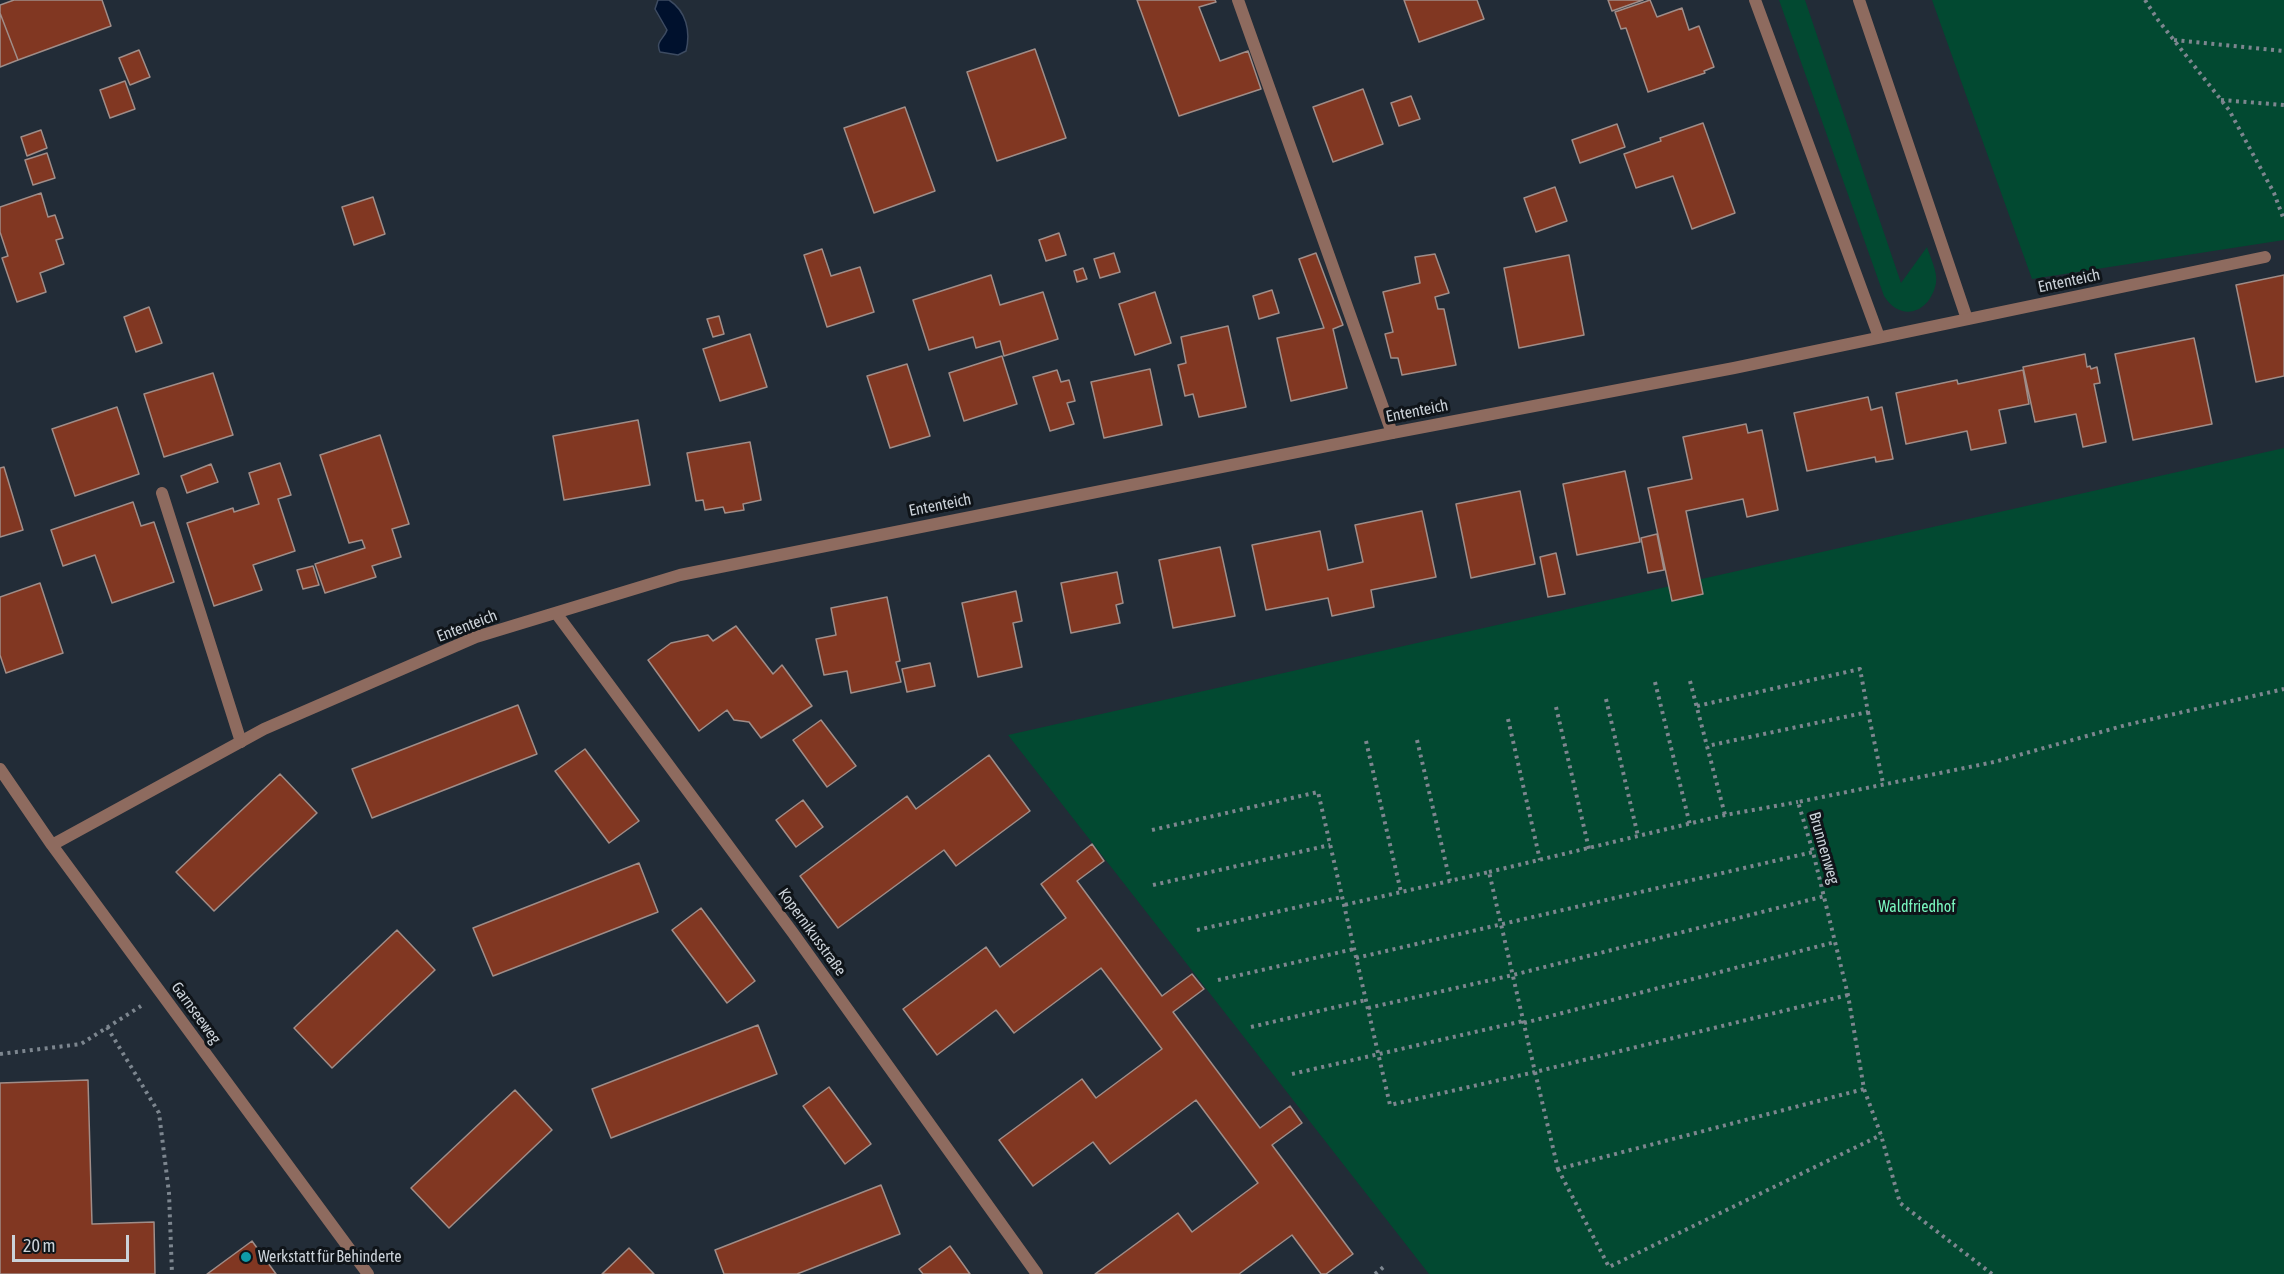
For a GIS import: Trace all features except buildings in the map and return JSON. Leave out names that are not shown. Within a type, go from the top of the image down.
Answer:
[{"type":"street","points":[[1238,0],[1392,433]]},
{"type":"street","points":[[1755,0],[1879,337]]},
{"type":"street","points":[[1859,0],[1967,319]]},
{"type":"street","name":"Ententeich","points":[[52,845],[264,729],[476,637],[680,575],[1392,433],[1734,368],[2265,257]]},
{"type":"street","points":[[162,493],[241,742]]},
{"type":"street","name":"Kopernikusstraße","points":[[556,613],[800,943],[1037,1274]]},
{"type":"street","name":"Garnseeweg","points":[[0,769],[52,845],[368,1274]]},
{"type":"path","points":[[2145,0],[2229,110],[2274,193],[2284,220]]},
{"type":"path","points":[[2174,40],[2284,51]]},
{"type":"path","points":[[2220,99],[2284,105]]},
{"type":"path","points":[[1697,706],[1860,669],[1883,783]]},
{"type":"path","points":[[1690,681],[1725,815]]},
{"type":"path","points":[[1655,682],[1690,825]]},
{"type":"path","name":"Brunnenweg","points":[[1992,1274],[1900,1203],[1881,1135],[1864,1089],[1848,995],[1825,896],[1798,802],[1994,762],[2126,725],[2284,688]]},
{"type":"path","points":[[1606,699],[1638,836]]},
{"type":"path","points":[[1556,707],[1589,849]]},
{"type":"path","points":[[1707,746],[1868,712]]},
{"type":"path","points":[[1508,719],[1540,860]]},
{"type":"path","points":[[1417,740],[1450,881]]},
{"type":"path","points":[[1366,741],[1401,892]]},
{"type":"path","points":[[1152,830],[1318,792],[1390,1105],[1848,995]]},
{"type":"path","points":[[1344,905],[1589,849],[1725,815],[1798,802]]},
{"type":"path","points":[[1153,885],[1330,845]]},
{"type":"path","points":[[1356,958],[1813,852]]},
{"type":"path","points":[[1489,872],[1558,1169],[1609,1267],[1881,1135]]},
{"type":"path","points":[[1368,1008],[1512,975],[1825,896]]},
{"type":"path","points":[[1197,930],[1342,897]]},
{"type":"path","points":[[1292,1074],[1523,1022],[1835,942]]},
{"type":"path","points":[[1218,980],[1354,949]]},
{"type":"path","points":[[0,1054],[81,1044],[161,993]]},
{"type":"path","points":[[1251,1027],[1366,1000]]},
{"type":"path","points":[[107,1027],[159,1113],[169,1193],[172,1274]]},
{"type":"path","points":[[1558,1169],[1864,1089]]},
{"type":"path","points":[[1375,1274],[1386,1265]]},
{"type":"green space","points":[[1779,0],[1805,0],[1901,283],[1927,247],[1935,269],[1936,283],[1928,301],[1914,311],[1898,310],[1884,296]]},
{"type":"green space","points":[[1932,0],[2284,0],[2284,240],[2032,279]]},
{"type":"green space","name":"Waldfriedhof","points":[[2284,448],[2284,1274],[1429,1274],[1008,735]]},
{"type":"water","points":[[658,0],[669,0],[680,10],[686,22],[688,36],[686,51],[678,55],[660,52],[659,43],[667,30],[655,9]]},
{"type":"place","name":"Werkstatt für Behinderte","points":[[246,1257]]}]
